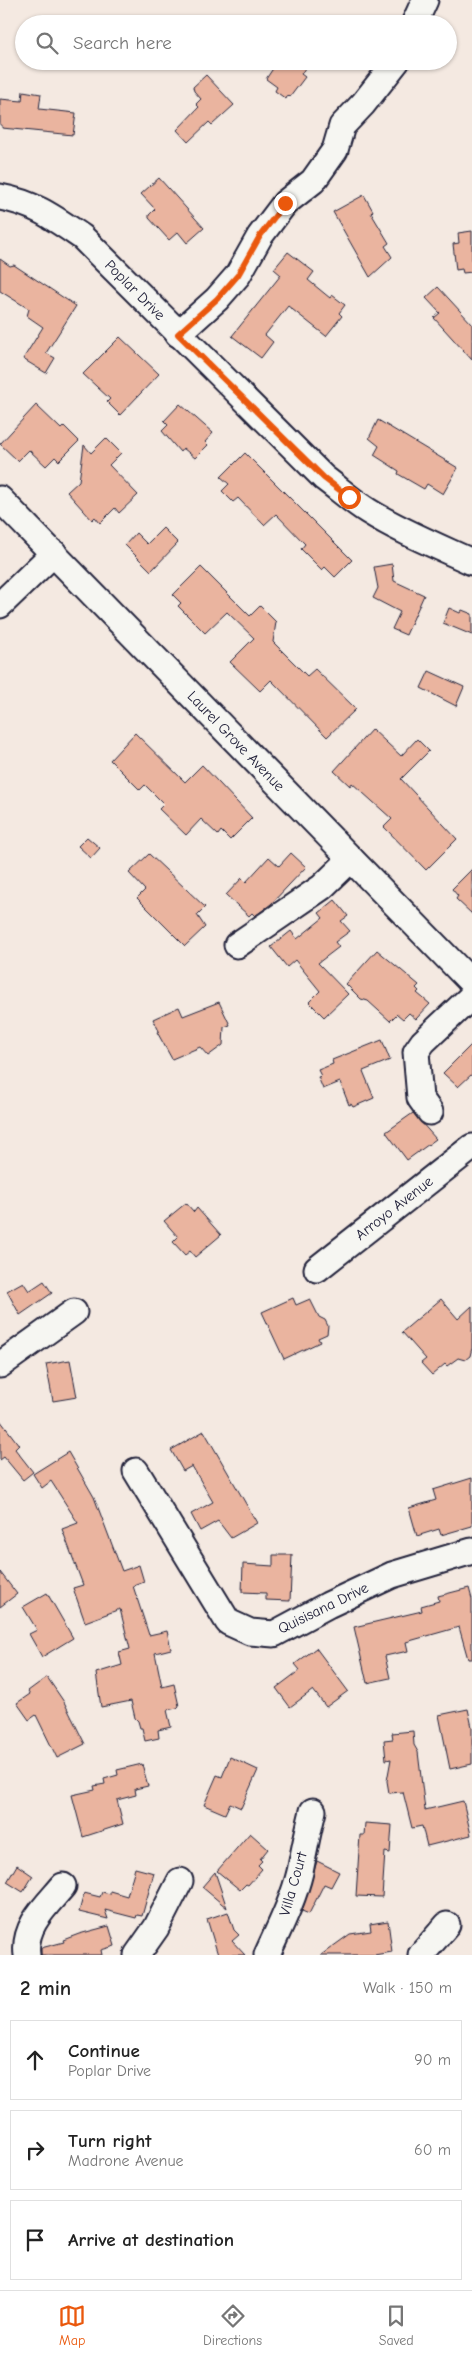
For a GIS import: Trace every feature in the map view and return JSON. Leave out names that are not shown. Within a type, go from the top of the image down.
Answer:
[{"type":"street","points":[[418,15],[425,0]]},
{"type":"street","points":[[178,334],[217,299],[238,275],[260,236],[285,203],[313,181],[335,150],[342,126],[363,104],[390,70]]},
{"type":"street","name":"Poplar Drive","points":[[0,197],[23,201],[82,237],[324,478],[368,511],[472,562]]},
{"type":"street","name":"Laurel Grove Avenue","points":[[0,499],[471,984]]},
{"type":"street","points":[[0,606],[54,553]]},
{"type":"street","points":[[238,945],[322,887],[351,859]]},
{"type":"street","points":[[430,1112],[420,1098],[416,1052],[471,984]]},
{"type":"street","name":"Arroyo Avenue","points":[[316,1269],[472,1147]]},
{"type":"street","points":[[0,1365],[74,1312]]},
{"type":"street","name":"Quisisana Drive","points":[[136,1471],[228,1622],[250,1632],[274,1634],[328,1605],[392,1575],[472,1551]]},
{"type":"street","name":"Villa Court","points":[[267,1955],[294,1888],[313,1811]]},
{"type":"street","points":[[137,1955],[156,1928],[180,1880]]},
{"type":"street","points":[[27,1955],[26,1947],[32,1924],[63,1886]]},
{"type":"street","points":[[421,1955],[447,1925]]},
{"type":"building","points":[[272,70],[304,70],[301,74],[305,77],[290,97],[288,95],[286,99],[275,91],[277,87],[266,79]]},
{"type":"building","points":[[206,75],[234,105],[212,125],[209,122],[188,142],[177,130],[199,107],[196,104],[201,99],[193,87]]},
{"type":"building","points":[[23,91],[41,94],[39,109],[76,113],[73,135],[2,128],[2,125],[0,125],[0,99],[22,101]]},
{"type":"building","points":[[159,178],[204,228],[187,243],[178,232],[169,240],[149,218],[149,215],[155,209],[141,194]]},
{"type":"building","points":[[364,195],[373,211],[371,213],[389,243],[385,246],[392,257],[370,277],[333,212]]},
{"type":"building","points":[[472,231],[472,272],[463,273],[462,269],[456,270],[453,244],[459,243],[458,233]]},
{"type":"building","points":[[288,252],[314,272],[308,280],[330,298],[332,295],[345,305],[339,313],[342,316],[326,336],[288,306],[265,335],[273,342],[261,358],[232,336],[281,275],[274,269]]},
{"type":"building","points":[[0,259],[10,266],[14,265],[76,306],[46,353],[55,358],[46,373],[23,359],[43,327],[27,316],[29,309],[0,291]]},
{"type":"building","points":[[438,287],[472,324],[472,360],[434,318],[440,313],[426,298]]},
{"type":"building","points":[[120,337],[159,374],[120,415],[107,402],[110,399],[83,374]]},
{"type":"building","points":[[180,404],[213,433],[205,442],[208,445],[195,458],[183,448],[180,452],[162,431],[168,425],[164,421]]},
{"type":"building","points":[[36,405],[61,429],[64,426],[79,441],[59,461],[55,457],[46,466],[29,450],[18,461],[0,444]]},
{"type":"building","points":[[378,420],[458,468],[443,494],[427,484],[424,489],[398,474],[399,471],[374,455],[379,446],[369,438]]},
{"type":"building","points":[[106,438],[121,453],[109,465],[138,495],[119,513],[115,508],[100,523],[95,517],[92,520],[67,492],[79,481],[84,445],[91,453]]},
{"type":"building","points":[[245,453],[352,560],[335,577],[325,567],[322,570],[301,549],[305,544],[276,514],[264,525],[238,498],[233,502],[222,491],[229,484],[221,477]]},
{"type":"building","points":[[163,528],[178,543],[151,571],[125,545],[136,533],[147,544]]},
{"type":"building","points":[[392,564],[394,581],[424,595],[406,635],[392,629],[400,612],[373,598],[378,588],[374,567]]},
{"type":"building","points":[[201,567],[250,616],[260,606],[276,622],[273,642],[307,676],[315,669],[356,709],[327,737],[271,680],[260,691],[230,662],[254,638],[227,612],[205,633],[178,606],[181,603],[173,595]]},
{"type":"building","points":[[449,608],[460,613],[462,610],[472,614],[472,635],[443,623]]},
{"type":"building","points":[[429,671],[464,687],[456,706],[421,688]]},
{"type":"building","points":[[372,729],[401,756],[417,739],[429,751],[401,779],[457,839],[426,870],[384,827],[392,819],[352,783],[350,786],[334,771]]},
{"type":"building","points":[[135,733],[185,782],[202,765],[252,818],[230,840],[221,831],[218,835],[201,819],[186,835],[159,809],[164,804],[145,785],[140,790],[110,760]]},
{"type":"building","points":[[87,837],[100,848],[91,858],[78,846]]},
{"type":"building","points":[[291,853],[306,867],[271,904],[255,916],[252,913],[249,916],[226,895],[242,878],[246,882],[269,857],[279,866]]},
{"type":"building","points":[[149,854],[205,907],[197,915],[205,927],[185,946],[137,898],[145,890],[129,873]]},
{"type":"building","points":[[472,869],[472,914],[456,899],[458,896],[452,889]]},
{"type":"building","points":[[335,900],[348,916],[341,921],[350,931],[335,942],[339,947],[318,963],[348,994],[324,1017],[309,1002],[320,991],[295,960],[287,967],[271,947],[291,931],[297,939],[323,918],[319,913]]},
{"type":"building","points":[[377,950],[419,985],[416,988],[419,991],[417,993],[430,1004],[416,1019],[409,1013],[403,1019],[397,1014],[390,1021],[368,1001],[361,999],[346,984]]},
{"type":"building","points":[[219,1002],[230,1025],[224,1027],[223,1045],[208,1056],[200,1047],[172,1059],[157,1032],[159,1031],[153,1019],[179,1007],[183,1016]]},
{"type":"building","points":[[382,1040],[390,1060],[363,1071],[374,1098],[353,1107],[351,1104],[349,1105],[340,1082],[323,1089],[318,1077],[321,1076],[318,1070],[333,1064],[332,1060]]},
{"type":"building","points":[[472,1044],[472,1074],[458,1087],[443,1073]]},
{"type":"building","points":[[413,1113],[436,1139],[407,1160],[386,1132]]},
{"type":"building","points":[[186,1203],[194,1212],[197,1208],[221,1235],[195,1257],[190,1251],[185,1255],[173,1242],[178,1237],[164,1221]]},
{"type":"building","points":[[44,1281],[52,1293],[20,1315],[7,1291],[23,1282],[29,1291]]},
{"type":"building","points":[[293,1298],[296,1305],[310,1299],[319,1317],[325,1320],[328,1326],[327,1334],[318,1338],[320,1342],[284,1359],[262,1312]]},
{"type":"building","points":[[441,1299],[458,1319],[472,1306],[472,1348],[470,1356],[465,1360],[458,1358],[447,1366],[445,1364],[432,1375],[421,1363],[426,1359],[402,1332]]},
{"type":"building","points":[[70,1360],[77,1397],[53,1401],[46,1364]]},
{"type":"building","points":[[0,1420],[19,1445],[15,1449],[33,1472],[23,1480],[4,1457],[0,1460]]},
{"type":"building","points":[[204,1431],[257,1523],[231,1538],[218,1521],[200,1531],[191,1514],[213,1502],[192,1466],[183,1471],[171,1450]]},
{"type":"building","points":[[68,1452],[94,1497],[122,1571],[139,1565],[144,1582],[133,1586],[149,1635],[167,1631],[171,1649],[155,1653],[162,1687],[174,1684],[179,1706],[167,1710],[171,1727],[158,1730],[159,1738],[145,1741],[142,1728],[140,1728],[135,1718],[131,1701],[101,1707],[96,1673],[122,1665],[119,1652],[130,1649],[120,1609],[85,1622],[73,1588],[83,1585],[62,1529],[78,1523],[51,1481],[42,1488],[33,1474]]},
{"type":"building","points":[[472,1478],[472,1526],[441,1535],[439,1529],[417,1536],[409,1508],[436,1500],[433,1490]]},
{"type":"building","points":[[273,1555],[292,1555],[290,1601],[266,1600],[266,1593],[242,1592],[243,1564],[273,1566]]},
{"type":"building","points":[[0,1572],[17,1594],[0,1607]]},
{"type":"building","points":[[469,1588],[472,1599],[472,1659],[468,1659],[459,1627],[406,1642],[408,1651],[385,1656],[390,1678],[367,1683],[354,1627],[422,1611],[421,1606],[439,1601],[438,1596]]},
{"type":"building","points":[[47,1593],[73,1638],[42,1657],[29,1634],[37,1630],[23,1607]]},
{"type":"building","points":[[316,1648],[348,1691],[326,1707],[313,1690],[290,1707],[276,1688],[300,1670],[295,1664]]},
{"type":"building","points":[[47,1677],[64,1702],[85,1744],[57,1758],[36,1715],[29,1720],[17,1703],[30,1694],[28,1691]]},
{"type":"building","points":[[468,1709],[472,1727],[472,1764],[450,1769],[439,1715]]},
{"type":"building","points":[[413,1731],[414,1745],[418,1752],[425,1810],[463,1801],[471,1835],[427,1846],[422,1826],[412,1828],[403,1792],[389,1793],[387,1781],[391,1759],[386,1760],[384,1740],[393,1739],[392,1733]]},
{"type":"building","points":[[230,1757],[258,1770],[241,1808],[230,1803],[225,1814],[204,1805],[217,1775],[222,1777]]},
{"type":"building","points":[[142,1764],[148,1786],[135,1789],[136,1795],[117,1800],[123,1824],[83,1837],[72,1795],[95,1790],[94,1786],[105,1784],[104,1779],[118,1775],[117,1770]]},
{"type":"building","points":[[365,1823],[392,1825],[390,1853],[385,1852],[382,1897],[356,1896],[360,1835],[364,1835]]},
{"type":"building","points":[[250,1833],[268,1849],[258,1865],[262,1869],[248,1885],[246,1884],[240,1890],[217,1871]]},
{"type":"building","points":[[317,1861],[339,1872],[331,1887],[324,1884],[309,1914],[302,1911]]},
{"type":"building","points":[[17,1865],[33,1876],[23,1892],[7,1882]]},
{"type":"building","points":[[135,1868],[154,1873],[142,1916],[137,1915],[136,1918],[105,1910],[108,1919],[79,1912],[84,1893],[100,1897],[102,1892],[110,1894],[110,1891],[127,1896]]},
{"type":"building","points":[[215,1872],[227,1908],[202,1887]]},
{"type":"building","points":[[228,1912],[234,1930],[239,1935],[232,1941],[245,1955],[218,1955],[207,1919]]},
{"type":"building","points":[[388,1921],[392,1952],[374,1955],[321,1955],[350,1934],[371,1931],[370,1924]]},
{"type":"building","points":[[109,1926],[115,1946],[101,1950],[102,1955],[41,1955],[41,1948],[64,1942],[63,1940],[79,1934]]},
{"type":"route","points":[[285,203],[260,236],[238,275],[217,299],[178,334],[324,478],[349,497]]}]
